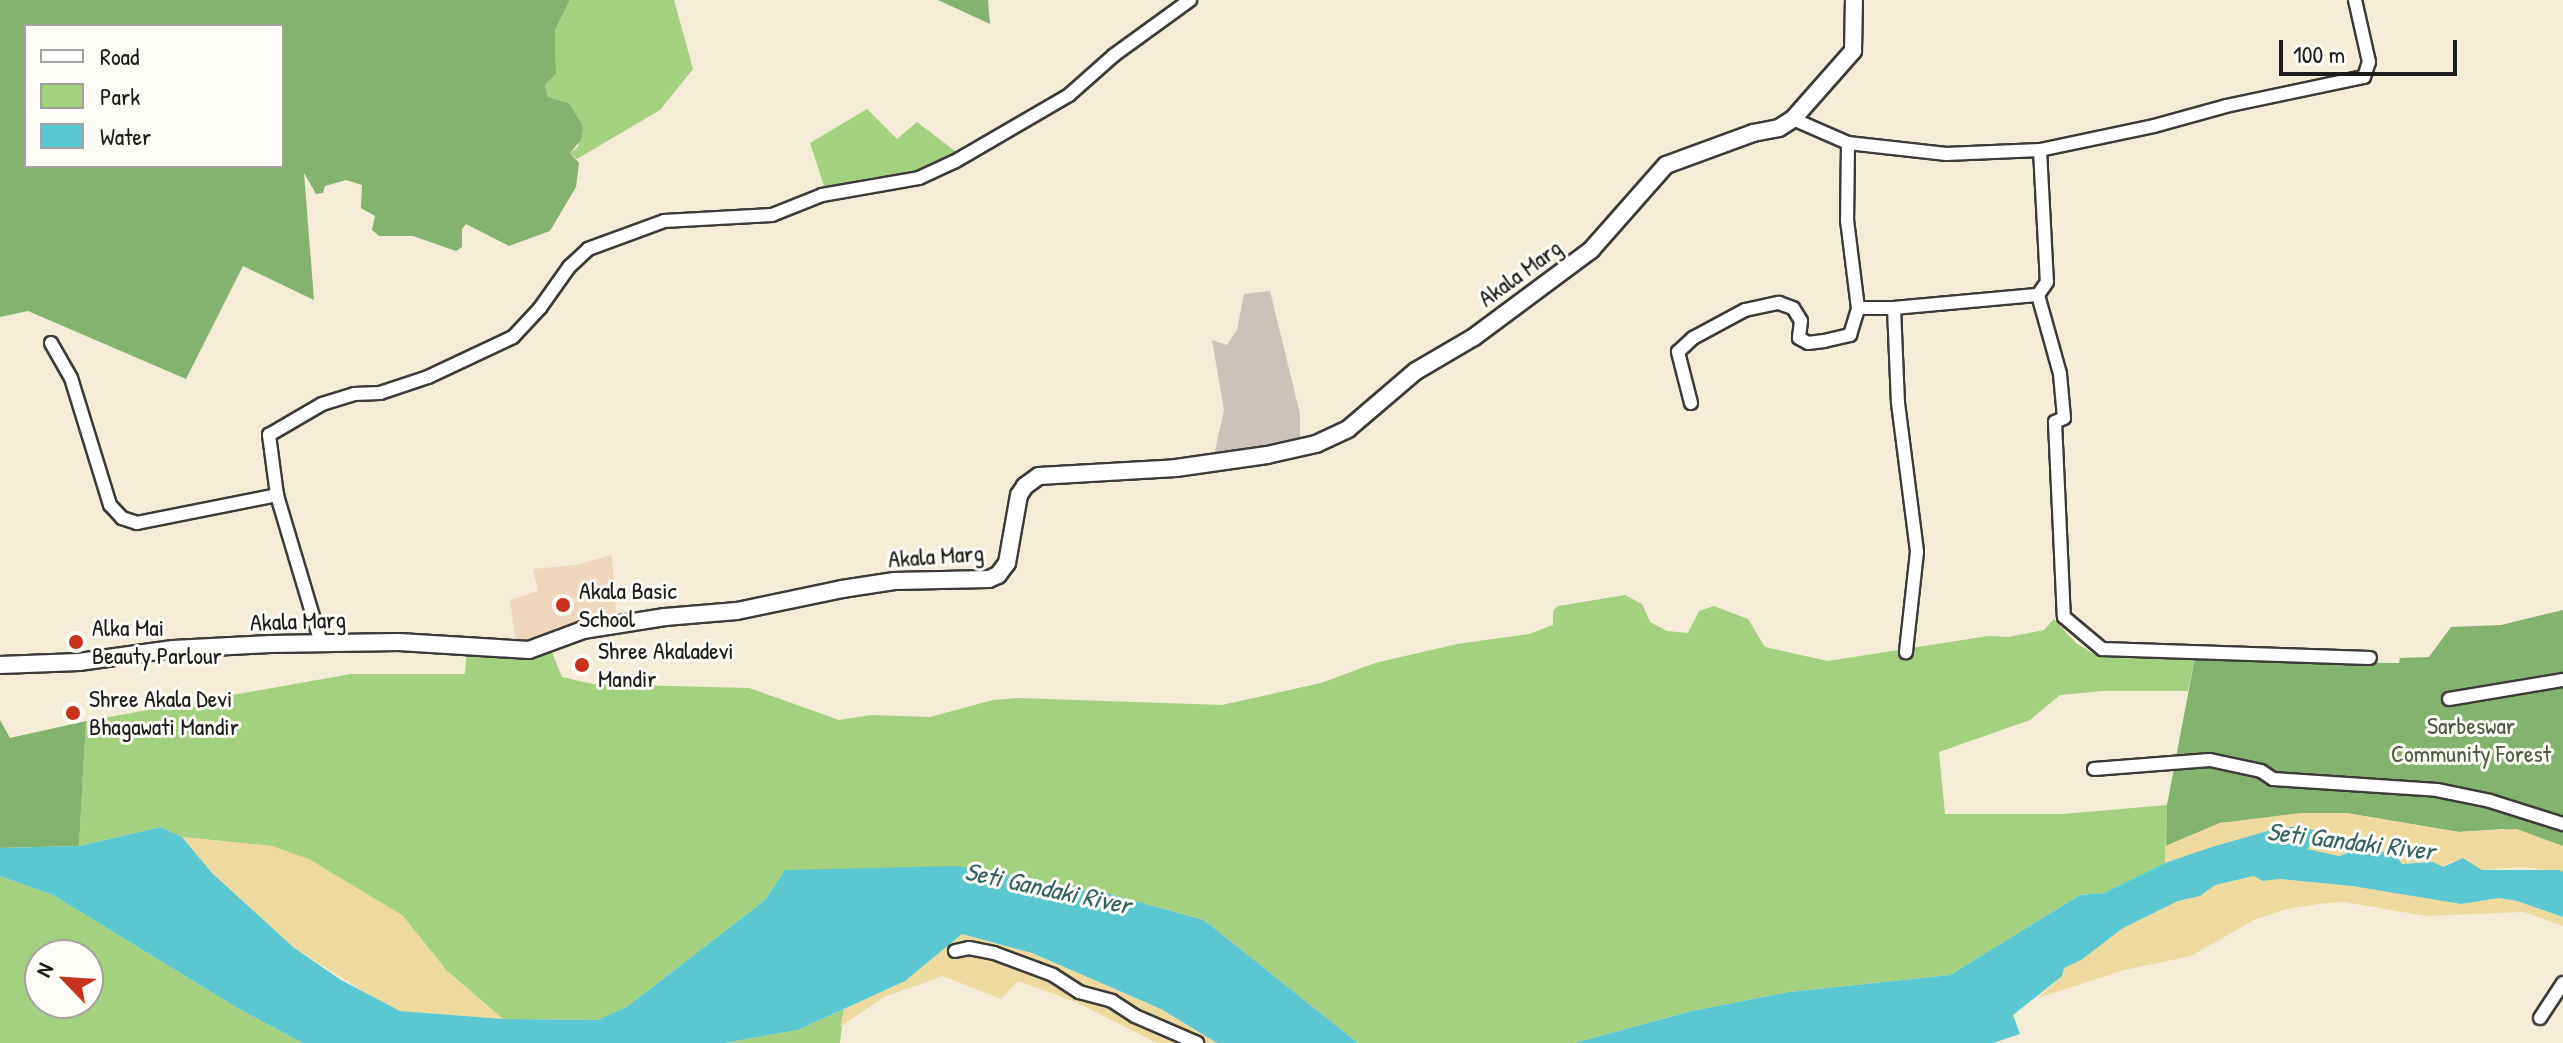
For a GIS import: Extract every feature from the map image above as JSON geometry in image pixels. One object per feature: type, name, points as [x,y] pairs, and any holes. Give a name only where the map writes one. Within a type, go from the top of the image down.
[{"type":"main road","name":"Akala Marg","points":[[2,665],[79,662],[173,649],[321,643],[474,644],[529,650],[583,630],[665,617],[737,611],[842,589],[894,581],[989,579],[998,575],[1007,563],[1016,506],[1031,480],[1051,474],[1176,468],[1267,455],[1329,440],[1348,429],[1416,371],[1474,337],[1591,250],[1666,165],[1753,133],[1779,128],[1793,119],[1853,51],[1854,0]]},
{"type":"street","points":[[321,643],[277,495],[269,435],[322,404],[354,394],[380,393],[428,377],[513,337],[569,267],[588,249],[664,221],[772,215],[822,195],[919,178],[954,162],[1069,95],[1114,55],[1190,0]]},
{"type":"street","points":[[1793,119],[1848,143],[1946,154],[2040,150],[2364,77],[2369,62],[2355,0]]},
{"type":"street","points":[[1691,403],[1678,352],[1693,338],[1745,310],[1779,303],[1793,308],[1801,321],[1799,338],[1808,343],[1850,335],[1858,308],[1847,220],[1848,143]]},
{"type":"street","points":[[2038,295],[2047,282],[2040,150]]},
{"type":"street","points":[[1858,308],[1894,308],[2038,295]]},
{"type":"street","points":[[2038,295],[2060,374],[2064,418],[2055,422],[2064,617],[2102,649],[2370,658]]},
{"type":"street","points":[[1894,308],[1898,403],[1917,552],[1906,652]]},
{"type":"street","points":[[51,343],[71,378],[110,505],[122,518],[137,523],[277,495]]},
{"type":"street","points":[[2449,699],[2563,680]]},
{"type":"street","points":[[2094,769],[2210,760],[2261,771],[2273,779],[2437,790],[2490,801],[2563,824]]},
{"type":"street","points":[[955,951],[969,948],[994,953],[1053,975],[1079,992],[1112,1001],[1145,1021],[1197,1043]]},
{"type":"street","points":[[2540,1018],[2563,983]]},
{"type":"shaded area","points":[[1270,291],[1300,414],[1300,442],[1214,455],[1224,410],[1212,340],[1227,345],[1237,330],[1244,294]]},
{"type":"shaded area","name":"Akala Basic School","points":[[612,555],[616,618],[516,646],[510,600],[538,591],[533,569],[576,565]]},
{"type":"green space","points":[[0,0],[570,0],[555,30],[556,74],[545,85],[548,97],[569,103],[583,126],[581,140],[570,153],[579,163],[576,187],[550,231],[509,246],[466,224],[462,229],[462,247],[456,251],[413,236],[379,236],[372,230],[375,216],[361,208],[362,185],[346,180],[325,186],[323,193],[316,194],[304,173],[314,300],[243,266],[186,379],[28,311],[0,317]]},
{"type":"green space","points":[[570,0],[674,0],[693,69],[660,110],[577,159],[570,153],[578,147],[583,126],[569,103],[548,97],[545,85],[556,74],[555,30]]},
{"type":"green space","points":[[938,0],[988,0],[990,24]]},
{"type":"green space","points":[[867,109],[897,139],[917,122],[959,154],[899,178],[825,189],[810,143]]},
{"type":"green space","points":[[1625,595],[1642,604],[1650,622],[1667,631],[1688,633],[1699,611],[1714,606],[1748,619],[1765,647],[1828,661],[1988,636],[2009,637],[2044,630],[2054,619],[2076,643],[2099,657],[2195,657],[2188,691],[2102,691],[2060,695],[2030,720],[1939,752],[1945,814],[2063,814],[2167,805],[2165,863],[2104,893],[2080,895],[1950,975],[1789,992],[1692,1011],[1574,1043],[1358,1043],[1204,920],[1110,894],[1049,883],[785,870],[765,900],[628,1006],[598,1020],[503,1019],[447,971],[402,915],[272,846],[182,837],[161,827],[79,846],[86,721],[351,674],[465,674],[467,648],[550,647],[562,677],[593,684],[749,688],[839,720],[871,715],[930,717],[993,700],[1018,698],[1222,705],[1321,683],[1375,663],[1457,644],[1529,634],[1553,625],[1553,611],[1558,606]]},
{"type":"green space","name":"Sarbeswar Community Forest","points":[[2563,610],[2563,846],[2503,829],[2459,832],[2346,813],[2220,823],[2166,846],[2167,805],[2195,657],[2266,662],[2399,663],[2400,658],[2429,657],[2451,627],[2501,625]]},
{"type":"green space","points":[[0,720],[10,738],[86,721],[79,846],[0,848]]},
{"type":"green space","points":[[0,876],[53,895],[239,1009],[303,1043],[0,1043]]},
{"type":"green space","points":[[844,1009],[840,1043],[724,1043],[798,1030]]},
{"type":"sand","points":[[2301,813],[2346,813],[2459,832],[2517,829],[2563,846],[2563,872],[2521,867],[2482,870],[2453,861],[2443,867],[2433,862],[2402,864],[2387,850],[2376,853],[2368,848],[2353,848],[2330,863],[2319,864],[2311,859],[2307,850],[2312,828],[2277,828],[2165,863],[2166,846],[2220,823]]},
{"type":"sand","points":[[182,837],[272,846],[309,859],[402,915],[447,971],[503,1019],[400,1011],[377,1000],[293,947],[212,873]]},
{"type":"sand","points":[[2255,876],[2263,881],[2280,879],[2352,886],[2461,904],[2499,898],[2563,917],[2563,926],[2524,912],[2426,916],[2345,902],[2325,903],[2287,909],[2254,920],[2191,956],[2124,970],[2038,998],[2062,976],[2063,968],[2081,960],[2123,928],[2178,901],[2200,896],[2215,885]]},
{"type":"sand","points":[[962,934],[1032,953],[1161,1009],[1217,1043],[1157,1043],[1076,1002],[1018,981],[1001,999],[943,976],[884,997],[840,1027],[844,1009],[905,981]]},
{"type":"water","points":[[2302,826],[2317,831],[2307,850],[2313,862],[2319,864],[2363,847],[2376,853],[2392,850],[2402,864],[2433,862],[2443,867],[2463,858],[2482,870],[2559,870],[2563,872],[2563,917],[2499,898],[2461,904],[2352,886],[2280,879],[2263,881],[2254,876],[2215,885],[2200,896],[2178,901],[2123,928],[2081,960],[2064,968],[2062,976],[2013,1015],[2020,1034],[1993,1043],[1574,1043],[1692,1011],[1789,992],[1950,975],[2080,895],[2104,893],[2165,863],[2212,847],[2278,828]]},
{"type":"water","points":[[161,827],[182,837],[212,873],[293,947],[341,980],[400,1011],[503,1019],[598,1020],[628,1006],[765,900],[785,870],[958,866],[1110,894],[1204,920],[1358,1043],[1217,1043],[1161,1009],[1032,953],[962,934],[905,981],[798,1030],[724,1043],[303,1043],[239,1009],[53,895],[0,876],[0,848],[79,846]]},
{"type":"waterway","name":"Seti Gandaki River","points":[[2283,855],[2351,870]]},
{"type":"place","name":"Akala Basic School","points":[[563,605]]},
{"type":"place","name":"Alka Mai Beauty Parlour","points":[[76,642]]},
{"type":"place","name":"Shree Akaladevi Mandir","points":[[582,665]]},
{"type":"place","name":"Shree Akala Devi Bhagawati Mandir","points":[[73,713]]}]
